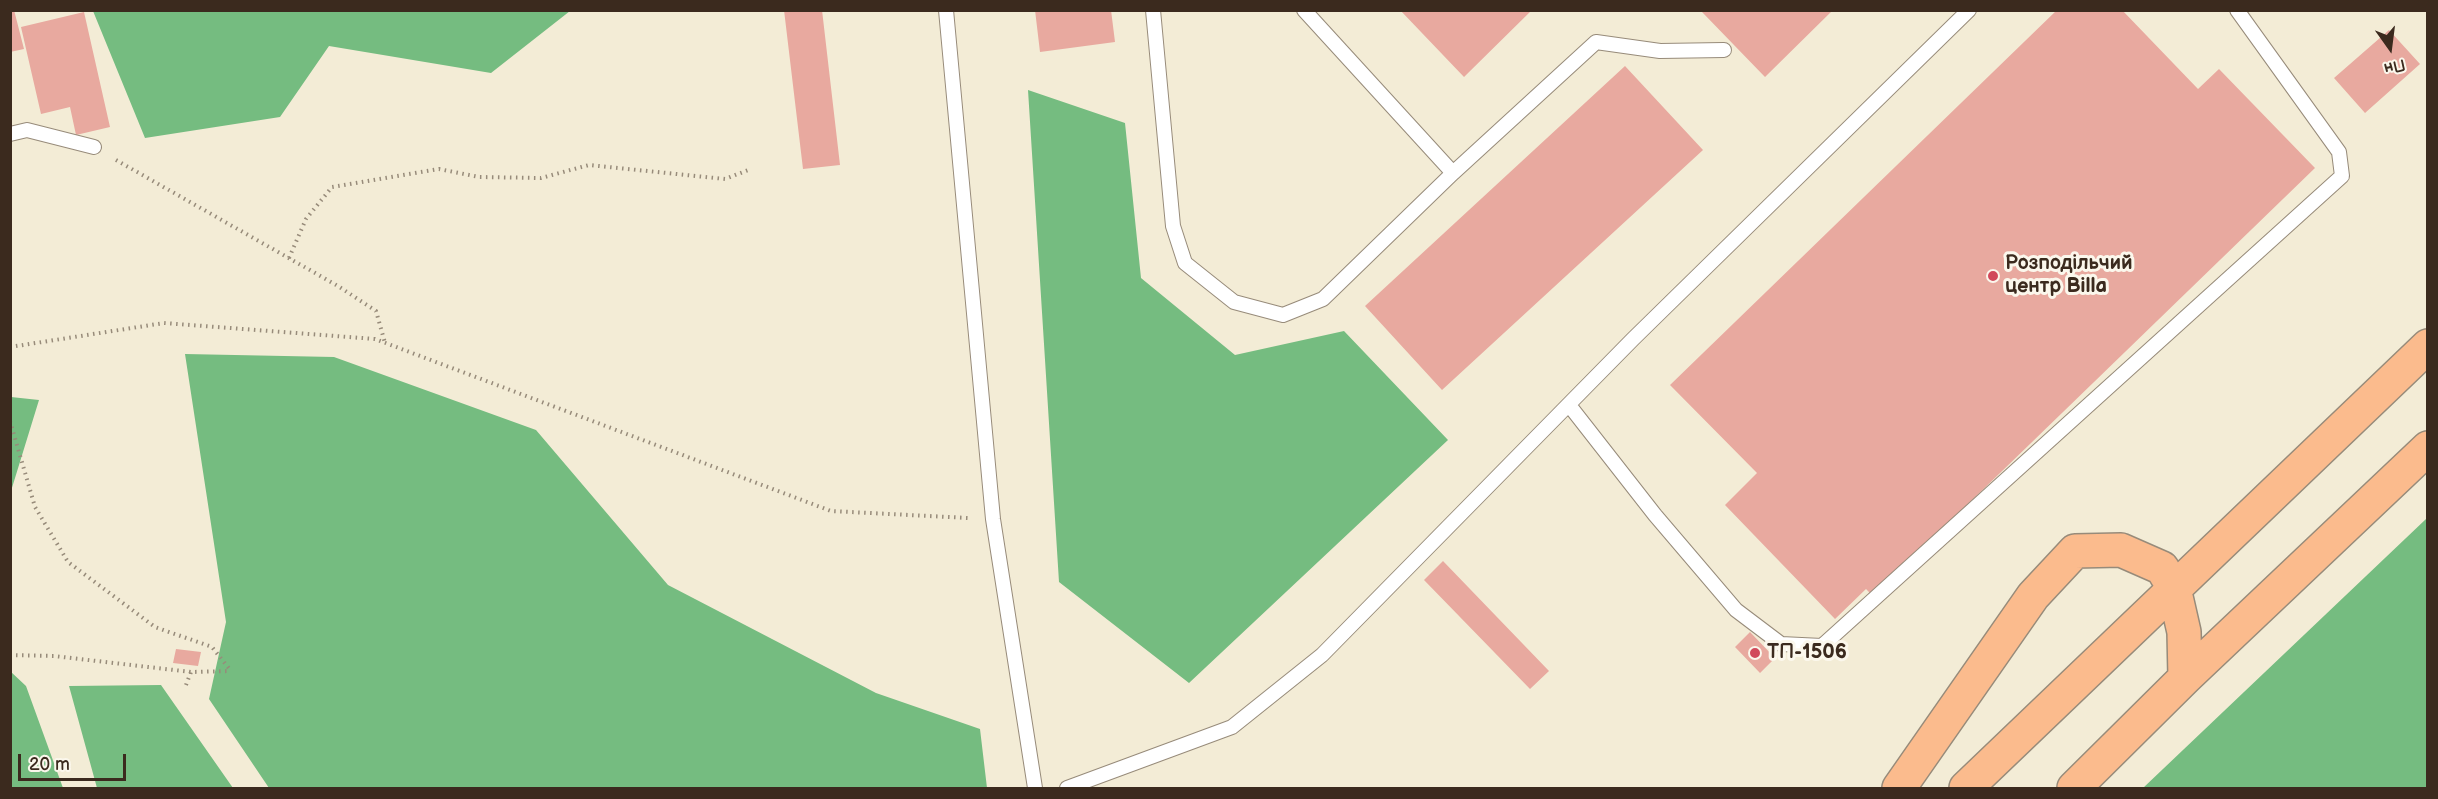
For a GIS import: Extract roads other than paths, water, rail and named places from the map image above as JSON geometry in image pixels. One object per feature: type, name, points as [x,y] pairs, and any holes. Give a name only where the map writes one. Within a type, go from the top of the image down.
[{"type":"highway","points":[[1966,789],[2427,346]]},
{"type":"highway","points":[[2074,789],[2185,678],[2427,448]]},
{"type":"highway","points":[[1899,789],[2033,596],[2075,551],[2121,550],[2162,568],[2174,588],[2184,632],[2185,678]]},
{"type":"lane","points":[[946,10],[993,519],[1035,789]]},
{"type":"lane","points":[[1153,10],[1173,226],[1185,263],[1234,302],[1283,315],[1323,299],[1453,173],[1596,42],[1660,51],[1724,50]]},
{"type":"lane","points":[[1304,10],[1453,173]]},
{"type":"lane","points":[[1067,789],[1232,728],[1322,655],[1569,405],[1969,10]]},
{"type":"lane","points":[[1569,405],[1655,515],[1736,610],[1781,644],[1822,646],[2342,176],[2338,152],[2237,10]]},
{"type":"lane","points":[[10,134],[27,130],[94,147]]},
{"type":"place","name":"Розподільчий центр Billa","points":[[1993,276]]},
{"type":"place","name":"ТП-1506","points":[[1755,653]]}]
